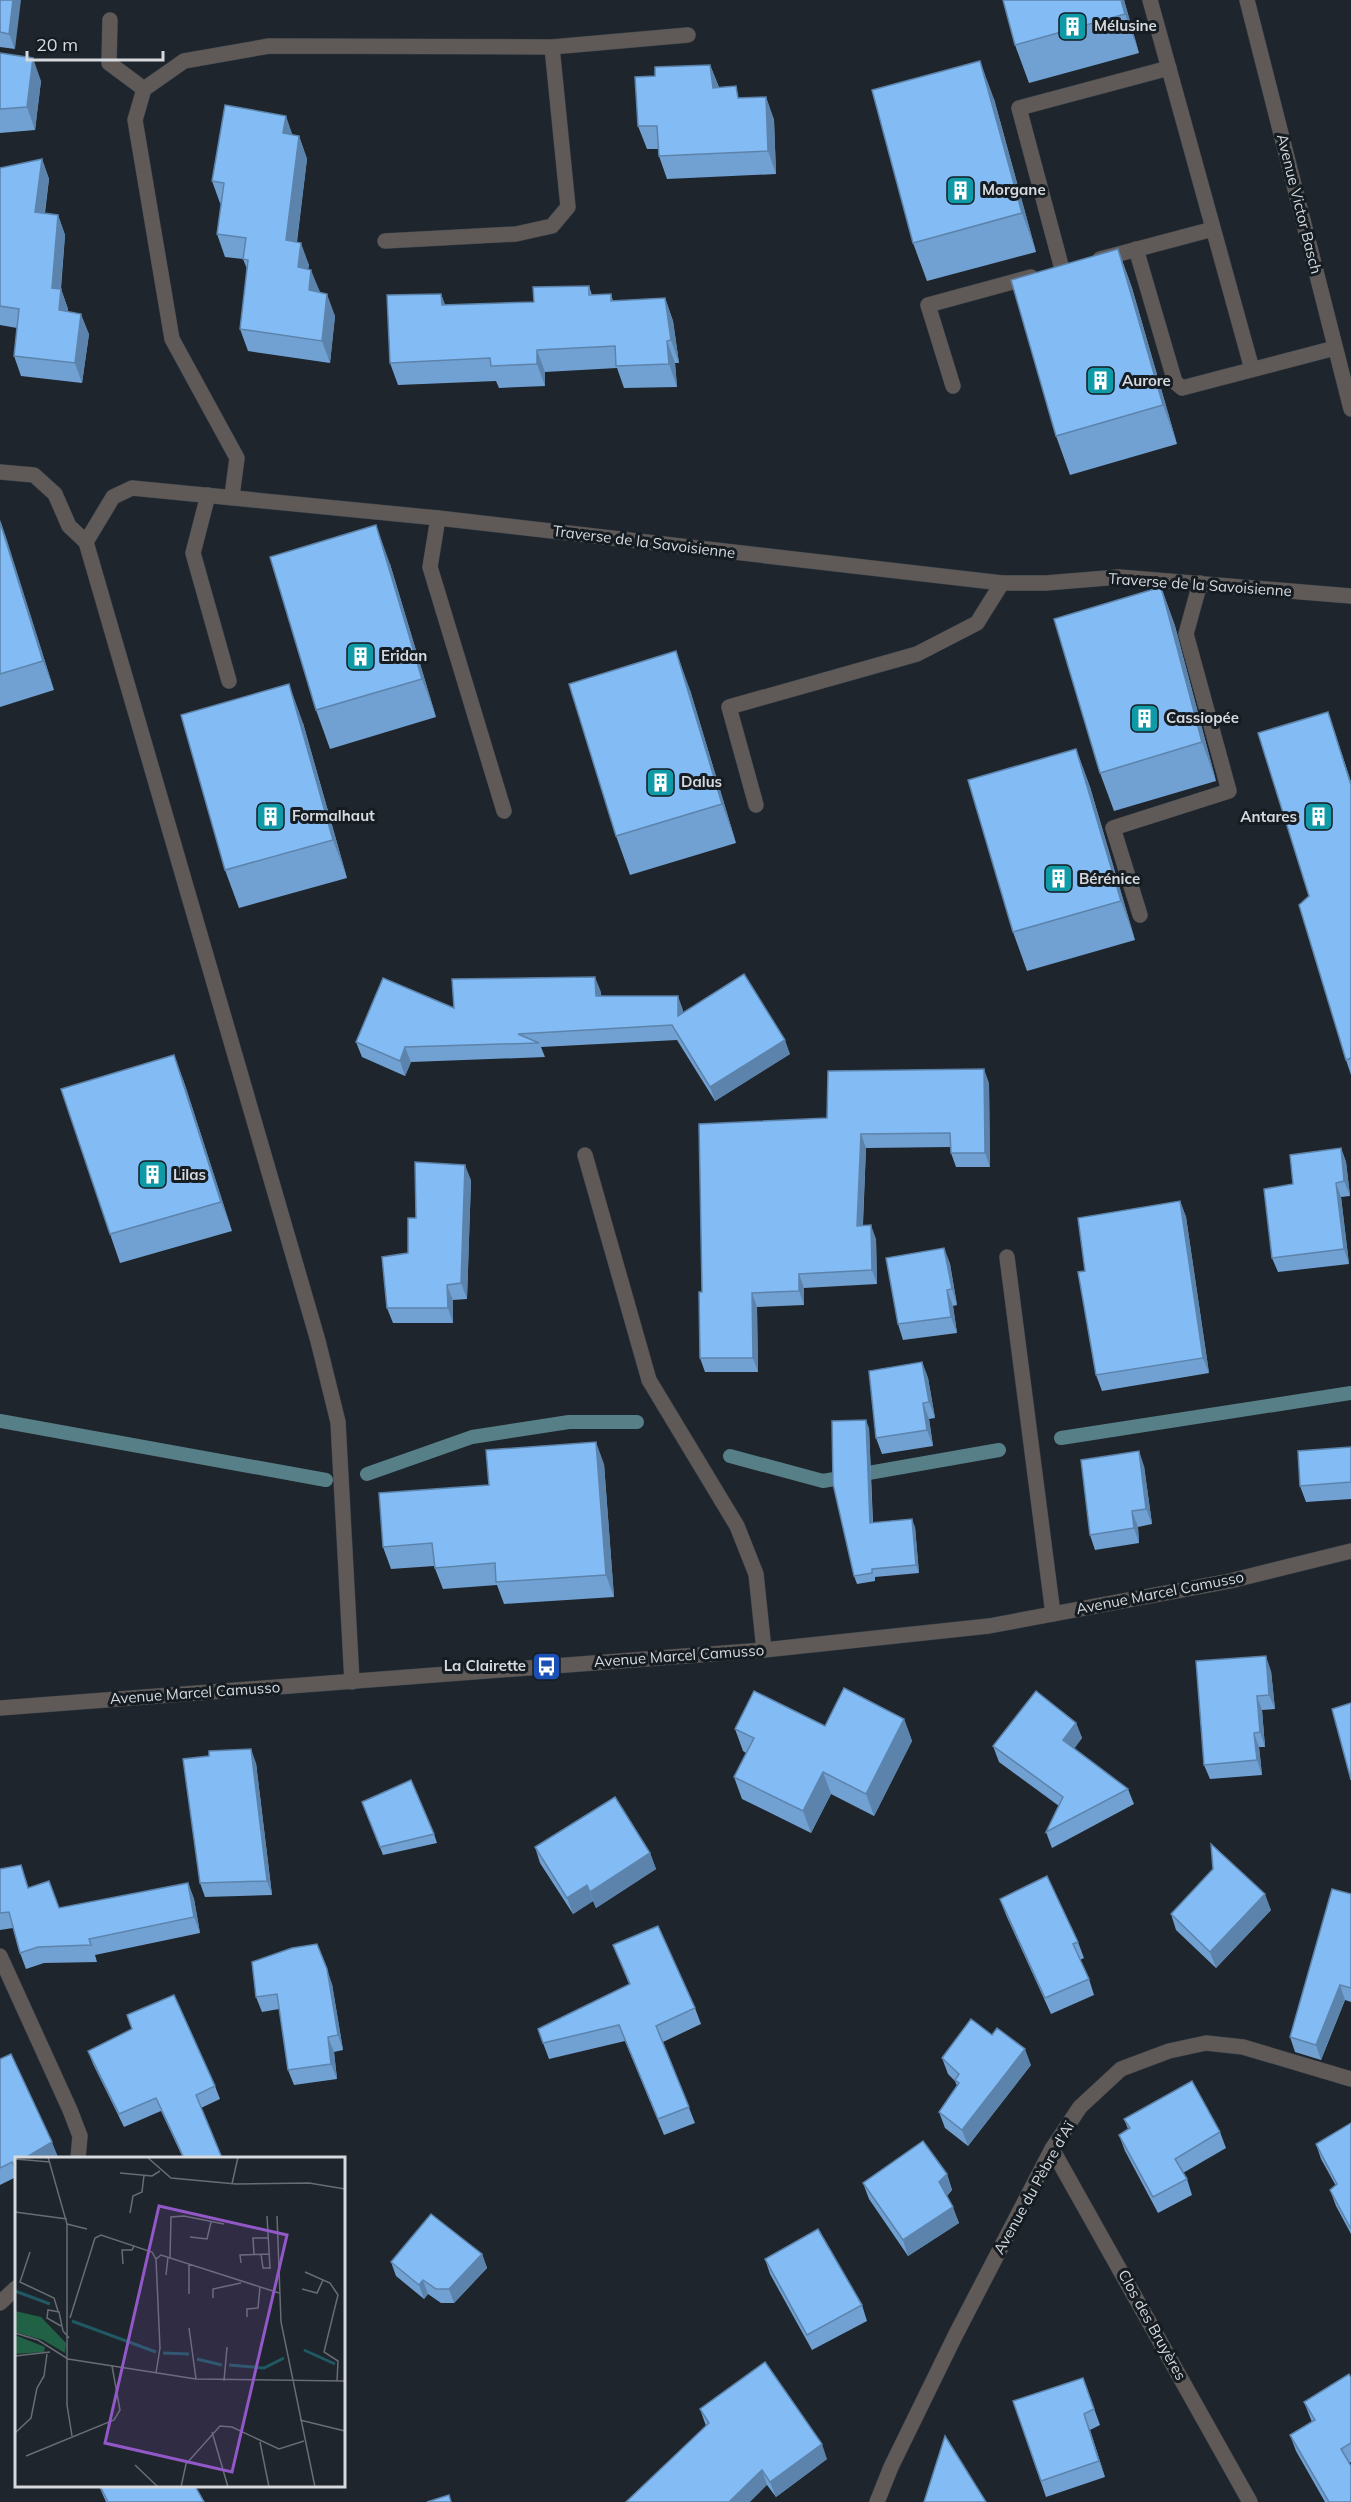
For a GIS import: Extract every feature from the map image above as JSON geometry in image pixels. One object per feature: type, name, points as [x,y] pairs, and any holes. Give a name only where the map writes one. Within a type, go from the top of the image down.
[{"type":"street","points":[[1150,0],[1252,369]]},
{"type":"street","name":"Avenue Victor Basch","points":[[1247,0],[1351,409]]},
{"type":"street","points":[[110,20],[109,63],[144,89]]},
{"type":"street","points":[[232,496],[237,458],[172,339],[135,120],[144,89],[184,61],[269,46],[552,47],[688,35]]},
{"type":"street","points":[[385,242],[516,234],[552,226],[568,207],[552,47]]},
{"type":"street","points":[[1073,266],[1019,108],[1168,68]]},
{"type":"street","points":[[953,386],[928,305],[1213,229]]},
{"type":"street","points":[[1136,249],[1175,381],[1182,388],[1335,348]]},
{"type":"street","points":[[0,472],[34,475],[55,494],[69,526],[86,542],[318,1341],[338,1422],[352,1682]]},
{"type":"street","name":"Traverse de la Savoisienne","points":[[86,542],[113,497],[132,488],[438,518],[1002,583],[1046,583],[1119,577],[1351,596]]},
{"type":"street","points":[[208,495],[193,553],[229,681]]},
{"type":"street","points":[[438,518],[430,567],[504,811]]},
{"type":"street","points":[[756,805],[729,707],[917,654],[978,623],[1002,583]]},
{"type":"street","points":[[1140,915],[1113,828],[1229,791],[1186,634],[1200,584]]},
{"type":"street","points":[[585,1155],[649,1380],[737,1526],[756,1574],[764,1650]]},
{"type":"street","points":[[1007,1257],[1053,1614]]},
{"type":"street","name":"Avenue Marcel Camusso","points":[[0,1708],[764,1650],[989,1626],[1230,1581],[1351,1551]]},
{"type":"street","points":[[0,1956],[70,2110],[80,2136],[78,2157]]},
{"type":"street","name":"Avenue du Pèbre d'Aï","points":[[877,2502],[891,2467],[955,2336],[1052,2149],[1080,2107],[1121,2069],[1168,2050],[1206,2043],[1243,2047],[1351,2079]]},
{"type":"street","name":"Clos des Bruyères","points":[[1052,2149],[1250,2502]]},
{"type":"street","points":[[0,2303],[15,2289]]},
{"type":"building","points":[[0,0],[13,0],[9,34],[0,32]]},
{"type":"building","points":[[1003,0],[1121,0],[1125,14],[1015,45]]},
{"type":"building","points":[[0,53],[33,58],[27,107],[0,109]]},
{"type":"building","name":"Morgane","points":[[980,61],[1022,213],[913,243],[872,90]]},
{"type":"building","points":[[710,65],[713,88],[736,86],[738,98],[766,97],[768,151],[659,156],[657,126],[638,126],[635,77],[655,76],[655,67]]},
{"type":"building","points":[[225,105],[286,116],[283,133],[299,136],[286,240],[301,243],[298,267],[311,270],[309,290],[327,294],[322,341],[240,329],[248,260],[243,259],[246,238],[217,234],[224,183],[212,181]]},
{"type":"building","points":[[42,159],[35,212],[58,215],[52,288],[61,289],[59,310],[81,314],[75,363],[14,356],[19,309],[0,306],[0,168]]},
{"type":"building","name":"Aurore","points":[[1118,249],[1163,405],[1056,436],[1011,280]]},
{"type":"building","points":[[589,286],[589,295],[611,294],[611,301],[665,298],[671,340],[667,341],[669,364],[616,366],[615,346],[537,350],[537,364],[491,366],[490,358],[390,363],[387,295],[441,294],[442,305],[534,302],[533,287]]},
{"type":"building","points":[[0,522],[43,661],[0,674]]},
{"type":"building","name":"Eridan","points":[[376,525],[422,679],[316,710],[270,557]]},
{"type":"building","name":"Cassiopée","points":[[1161,587],[1202,742],[1100,773],[1054,619]]},
{"type":"building","name":"Dalus","points":[[676,651],[722,804],[616,836],[569,684]]},
{"type":"building","name":"Formalhaut","points":[[289,684],[333,840],[225,870],[181,715]]},
{"type":"building","points":[[1328,712],[1351,785],[1351,1058],[1346,1060],[1299,905],[1309,896],[1258,733]]},
{"type":"building","name":"Bérénice","points":[[1076,749],[1121,901],[1013,932],[968,780]]},
{"type":"building","points":[[744,974],[785,1040],[710,1087],[672,1025],[518,1034],[539,1043],[405,1047],[400,1061],[356,1042],[383,978],[454,1008],[452,979],[595,977],[596,996],[678,996],[678,1016]]},
{"type":"building","name":"Lilas","points":[[174,1055],[221,1202],[110,1234],[61,1089]]},
{"type":"building","points":[[984,1069],[985,1153],[951,1153],[950,1133],[861,1134],[857,1226],[871,1225],[872,1270],[799,1274],[799,1291],[752,1293],[753,1358],[700,1358],[699,1292],[702,1292],[699,1124],[827,1118],[828,1071]]},
{"type":"building","points":[[1341,1148],[1344,1181],[1336,1183],[1344,1249],[1272,1258],[1264,1189],[1293,1184],[1290,1155]]},
{"type":"building","points":[[415,1162],[465,1165],[461,1283],[447,1285],[448,1308],[387,1308],[382,1257],[408,1253],[408,1218],[416,1218]]},
{"type":"building","points":[[1180,1201],[1203,1358],[1096,1375],[1078,1272],[1085,1271],[1078,1218]]},
{"type":"building","points":[[944,1248],[952,1289],[947,1290],[951,1317],[898,1324],[886,1258]]},
{"type":"building","points":[[922,1362],[929,1402],[923,1403],[927,1430],[876,1438],[869,1371]]},
{"type":"building","points":[[866,1420],[870,1523],[912,1519],[916,1565],[872,1569],[872,1573],[854,1576],[833,1484],[832,1421]]},
{"type":"building","points":[[596,1442],[606,1575],[496,1582],[495,1563],[435,1568],[432,1543],[383,1547],[379,1493],[489,1485],[486,1450]]},
{"type":"building","points":[[1351,1447],[1351,1482],[1300,1486],[1298,1451]]},
{"type":"building","points":[[1139,1451],[1146,1509],[1132,1511],[1134,1528],[1090,1535],[1081,1460]]},
{"type":"building","points":[[1266,1656],[1269,1695],[1257,1696],[1260,1732],[1254,1733],[1257,1760],[1204,1765],[1196,1661]]},
{"type":"building","points":[[844,1688],[904,1719],[866,1794],[823,1772],[803,1811],[734,1777],[754,1738],[735,1729],[754,1691],[825,1726]]},
{"type":"building","points":[[1036,1691],[1076,1723],[1063,1740],[1128,1789],[1046,1832],[1063,1797],[993,1746]]},
{"type":"building","points":[[1351,1703],[1351,1780],[1332,1709]]},
{"type":"building","points":[[251,1749],[267,1881],[200,1883],[183,1759],[209,1756],[209,1751]]},
{"type":"building","points":[[411,1780],[434,1834],[380,1847],[362,1802]]},
{"type":"building","points":[[615,1797],[650,1853],[590,1892],[587,1885],[567,1898],[535,1847]]},
{"type":"building","points":[[1211,1844],[1265,1894],[1210,1952],[1171,1914],[1213,1869]]},
{"type":"building","points":[[21,1865],[28,1888],[49,1881],[59,1908],[188,1883],[194,1917],[89,1939],[91,1945],[38,1947],[20,1953],[9,1912],[0,1913],[0,1869]]},
{"type":"building","points":[[1047,1876],[1078,1942],[1073,1944],[1089,1979],[1045,1998],[1000,1899]]},
{"type":"building","points":[[1332,1889],[1351,1894],[1351,1988],[1340,1985],[1316,2045],[1290,2037]]},
{"type":"building","points":[[658,1926],[695,2008],[656,2026],[689,2107],[658,2119],[619,2025],[543,2043],[538,2029],[630,1984],[613,1945]]},
{"type":"building","points":[[317,1944],[327,1969],[338,2035],[328,2037],[331,2064],[288,2070],[277,1994],[256,1997],[252,1962],[292,1948]]},
{"type":"building","points":[[174,1995],[215,2086],[196,2095],[222,2157],[184,2157],[156,2098],[119,2114],[88,2051],[132,2029],[127,2015]]},
{"type":"building","points":[[971,2019],[992,2035],[997,2028],[1025,2049],[962,2130],[939,2112],[959,2083],[955,2080],[959,2074],[942,2058]]},
{"type":"building","points":[[11,2054],[52,2142],[27,2157],[15,2157],[14,2166],[12,2162],[0,2168],[0,2059]]},
{"type":"building","points":[[1192,2081],[1220,2132],[1175,2159],[1187,2179],[1153,2197],[1119,2135],[1130,2128],[1124,2119]]},
{"type":"building","points":[[1351,2123],[1351,2229],[1330,2190],[1337,2184],[1316,2144]]},
{"type":"building","points":[[923,2141],[947,2174],[939,2182],[953,2207],[903,2240],[863,2183]]},
{"type":"building","points":[[431,2214],[482,2254],[449,2289],[436,2289],[423,2280],[419,2285],[391,2262]]},
{"type":"building","points":[[818,2229],[862,2305],[807,2335],[765,2259]]},
{"type":"building","points":[[765,2362],[822,2444],[770,2482],[762,2470],[729,2502],[626,2502],[709,2423],[700,2409]]},
{"type":"building","points":[[1349,2374],[1351,2378],[1351,2443],[1341,2449],[1351,2466],[1351,2502],[1329,2502],[1290,2435],[1315,2420],[1304,2402]]},
{"type":"building","points":[[1083,2378],[1094,2409],[1084,2414],[1099,2461],[1041,2481],[1013,2401]]},
{"type":"building","points":[[945,2436],[986,2502],[924,2502]]},
{"type":"building","points":[[100,2487],[196,2487],[204,2502],[108,2502]]},
{"type":"building","points":[[449,2495],[451,2502],[427,2502]]},
{"type":"waterway","points":[[1061,1438],[1351,1393]]},
{"type":"waterway","points":[[0,1421],[326,1480]]},
{"type":"waterway","points":[[367,1474],[472,1437],[569,1422],[637,1422]]},
{"type":"waterway","points":[[730,1456],[823,1481],[999,1450]]},
{"type":"place","name":"Mélusine","points":[[1073,26]]},
{"type":"place","name":"Morgane","points":[[961,190]]},
{"type":"place","name":"Aurore","points":[[1101,381]]},
{"type":"place","name":"Eridan","points":[[360,656]]},
{"type":"place","name":"Cassiopée","points":[[1145,718]]},
{"type":"place","name":"Dalus","points":[[660,782]]},
{"type":"place","name":"Formalhaut","points":[[271,816]]},
{"type":"place","name":"Antares","points":[[1318,817]]},
{"type":"place","name":"Bérénice","points":[[1058,879]]},
{"type":"place","name":"Lilas","points":[[152,1175]]},
{"type":"place","name":"La Clairette","points":[[547,1666]]}]
